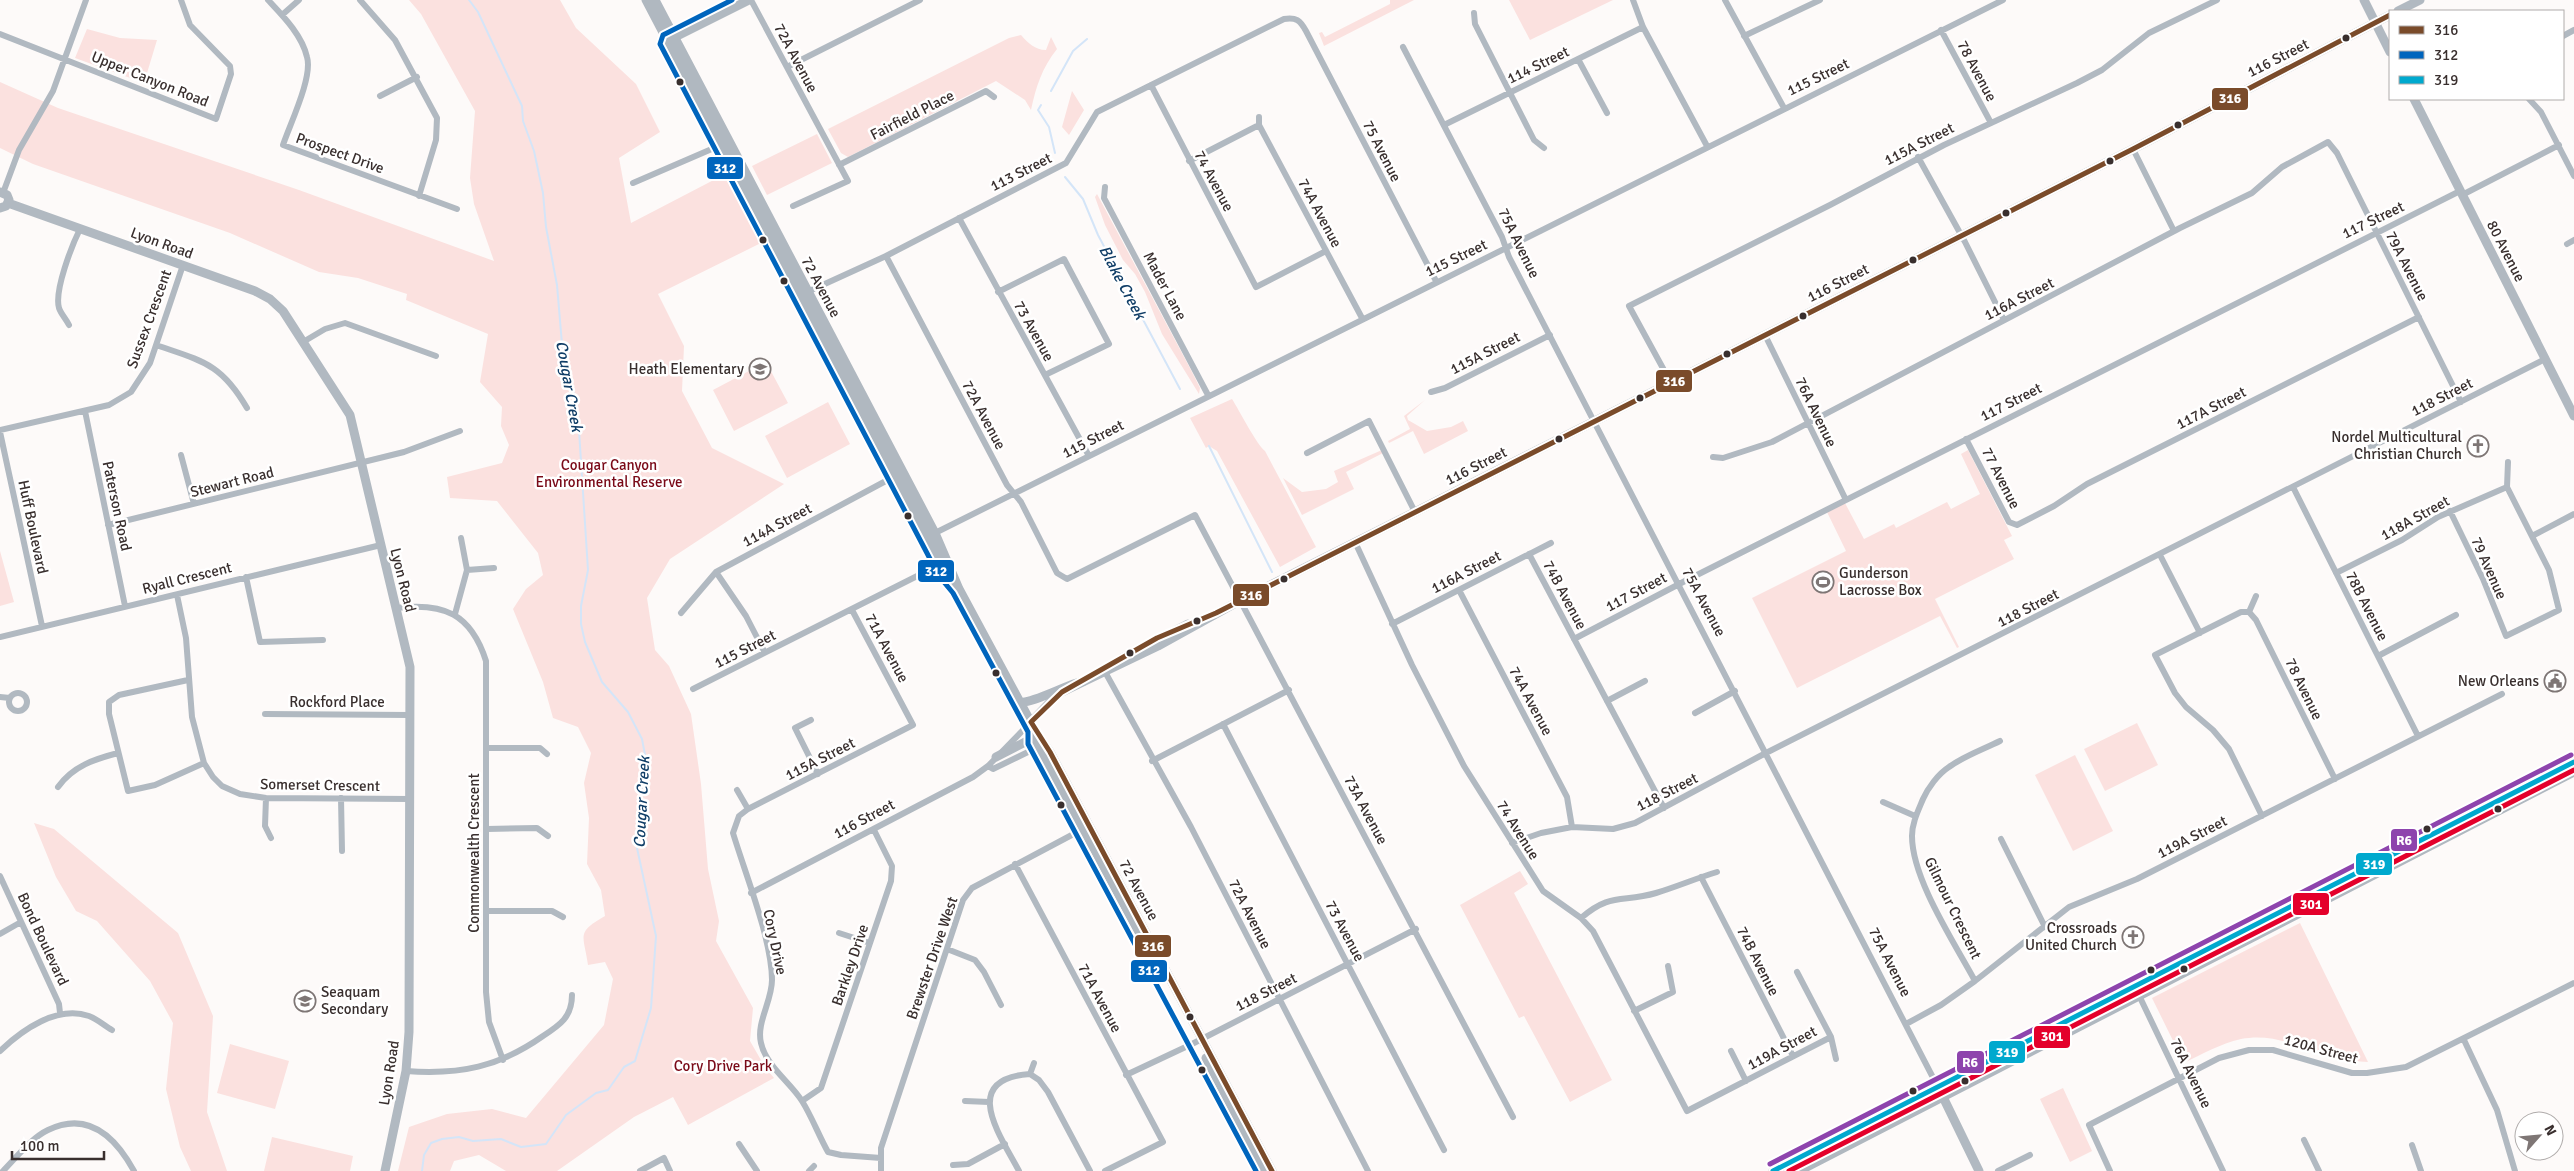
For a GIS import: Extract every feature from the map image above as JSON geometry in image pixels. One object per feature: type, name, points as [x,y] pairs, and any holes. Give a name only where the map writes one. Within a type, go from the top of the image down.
[{"type":"main road","name":"72 Avenue","points":[[646,0],[671,40],[935,533],[959,589]]},
{"type":"main road","name":"72 Avenue","points":[[655,0],[671,40],[721,145],[805,293],[942,564],[959,589],[1033,726],[1050,752],[1200,1040],[1265,1171]]},
{"type":"main road","points":[[1021,702],[1029,703],[1068,684],[1084,681]]},
{"type":"main road","name":"72 Avenue","points":[[1033,726],[1035,740],[1272,1171]]},
{"type":"main road","points":[[996,757],[1029,740],[1035,740]]},
{"type":"main road","points":[[1773,1171],[1938,1086],[2301,911],[2399,860],[2436,837],[2462,824],[2471,814],[2574,762]]},
{"type":"main road","points":[[1801,1170],[1944,1097],[2326,889],[2574,772]]},
{"type":"main road","points":[[2301,911],[2304,905],[2320,897],[2326,889]]},
{"type":"main road","points":[[1801,1170],[1804,1161],[1833,1145],[1840,1136]]},
{"type":"main road","points":[[1780,1171],[1792,1164],[1794,1160]]},
{"type":"street","points":[[4,206],[8,197],[2,193],[19,150],[53,91],[86,0]]},
{"type":"street","name":"Upper Canyon Road","points":[[0,34],[216,119],[231,74],[230,66],[190,25],[180,0]]},
{"type":"street","name":"Prospect Drive","points":[[268,0],[282,15],[301,41],[308,58],[306,77],[282,145],[457,209]]},
{"type":"street","points":[[282,15],[298,0]]},
{"type":"street","points":[[360,0],[395,40],[416,77],[437,121],[433,155],[419,196]]},
{"type":"street","points":[[787,67],[920,0]]},
{"type":"street","points":[[1633,0],[1643,27],[1707,146]]},
{"type":"street","points":[[1725,0],[1784,108]]},
{"type":"street","points":[[1744,36],[1820,0]]},
{"type":"street","name":"115 Street","points":[[935,533],[1436,281],[2003,0]]},
{"type":"street","name":"115A Street","points":[[1671,383],[1629,306],[1830,205],[1918,158],[2102,70],[2149,33],[2217,0]]},
{"type":"street","points":[[2364,0],[2389,50]]},
{"type":"street","points":[[2400,10],[2420,0]]},
{"type":"street","points":[[671,40],[747,1]]},
{"type":"street","name":"72A Avenue","points":[[747,1],[787,67],[848,181],[793,206]]},
{"type":"street","points":[[1474,13],[1475,24],[1534,140],[1544,148]]},
{"type":"street","name":"116 Street","points":[[751,893],[973,777],[1033,726],[1052,699],[1157,638],[1216,613],[2133,149],[2389,16]]},
{"type":"street","name":"113 Street","points":[[805,293],[886,256],[1066,163],[1097,112],[1284,19],[1293,18],[1300,21],[1306,31]]},
{"type":"street","name":"114 Street","points":[[1444,125],[1643,27]]},
{"type":"street","name":"78 Avenue","points":[[1941,30],[1992,123]]},
{"type":"street","name":"75 Avenue","points":[[1306,31],[1436,281]]},
{"type":"street","name":"75A Avenue","points":[[1403,48],[1594,422],[1944,1097],[1979,1171]]},
{"type":"street","points":[[1578,59],[1607,113]]},
{"type":"street","points":[[380,96],[416,77]]},
{"type":"street","name":"74 Avenue","points":[[1151,86],[1189,162],[1256,287],[1326,251]]},
{"type":"street","name":"Fairfield Place","points":[[839,165],[986,92],[994,97]]},
{"type":"street","name":"80 Avenue","points":[[2414,100],[2574,416]]},
{"type":"street","points":[[2530,100],[2541,112],[2574,176]]},
{"type":"street","name":"74A Avenue","points":[[1189,162],[1259,121],[1362,318]]},
{"type":"street","name":"116A Street","points":[[1713,457],[1723,458],[1772,442],[2252,192],[2282,167],[2328,142]]},
{"type":"street","name":"79A Avenue","points":[[2328,142],[2337,153],[2461,402]]},
{"type":"street","points":[[633,183],[721,145]]},
{"type":"street","name":"117 Street","points":[[1574,639],[1679,583],[2376,232],[2559,145]]},
{"type":"street","points":[[2133,149],[2174,231]]},
{"type":"street","points":[[1918,158],[1961,235],[2004,320]]},
{"type":"street","name":"Mader Lane","points":[[1105,187],[1104,198],[1208,395]]},
{"type":"street","name":"Lyon Road","points":[[4,206],[80,229],[183,265],[255,291],[270,299],[283,311],[350,415],[410,667],[409,1032],[406,1071],[385,1171]]},
{"type":"street","name":"73 Avenue","points":[[959,218],[1089,456]]},
{"type":"street","points":[[69,325],[59,306],[61,283],[68,255],[80,229]]},
{"type":"street","points":[[2567,244],[2574,240]]},
{"type":"street","name":"72A Avenue","points":[[886,256],[1013,494],[1021,502],[1058,573],[1067,579],[1195,516]]},
{"type":"street","points":[[998,292],[1064,259],[1109,344],[1044,376]]},
{"type":"street","name":"Sussex Crescent","points":[[0,431],[109,405],[131,392],[150,363],[183,265]]},
{"type":"street","name":"117A Street","points":[[2017,525],[2054,506],[2087,484],[2419,317]]},
{"type":"street","points":[[304,342],[325,329],[345,323],[436,356]]},
{"type":"street","name":"115A Street","points":[[1431,392],[1550,335]]},
{"type":"street","name":"76A Avenue","points":[[1765,335],[1846,500]]},
{"type":"street","points":[[156,345],[204,362],[216,369],[236,390],[247,408]]},
{"type":"street","name":"118 Street","points":[[1512,843],[1541,833],[1572,827],[1613,829],[1635,823],[1767,753],[2545,359]]},
{"type":"street","name":"Paterson Road","points":[[85,411],[125,606]]},
{"type":"street","points":[[1307,453],[1369,421],[1415,512]]},
{"type":"street","name":"Huff Boulevard","points":[[0,431],[42,626]]},
{"type":"street","name":"Stewart Road","points":[[108,524],[404,452],[460,431]]},
{"type":"street","name":"77 Avenue","points":[[1966,439],[2009,522],[2017,525]]},
{"type":"street","points":[[181,455],[194,504]]},
{"type":"street","points":[[2508,462],[2507,486],[2532,536],[2574,514]]},
{"type":"street","name":"114A Street","points":[[680,613],[716,572],[897,475]]},
{"type":"street","name":"118A Street","points":[[2336,573],[2402,540],[2450,512],[2507,486]]},
{"type":"street","name":"78B Avenue","points":[[2293,488],[2418,736]]},
{"type":"street","name":"79 Avenue","points":[[2450,512],[2483,579],[2506,636],[2559,610],[2549,570],[2532,536]]},
{"type":"street","name":"73A Avenue","points":[[1195,516],[1416,929],[1513,1117]]},
{"type":"street","points":[[921,524],[935,533]]},
{"type":"street","points":[[455,614],[467,570],[461,538]]},
{"type":"street","name":"74 Avenue","points":[[1355,542],[1392,624],[1464,766],[1544,891],[1581,918],[1593,932],[1687,1111]]},
{"type":"street","name":"116A Street","points":[[1392,624],[1551,543]]},
{"type":"street","name":"Ryall Crescent","points":[[0,637],[381,545]]},
{"type":"street","name":"74B Avenue","points":[[1529,554],[1664,808]]},
{"type":"street","points":[[2160,555],[2200,633]]},
{"type":"street","name":"115 Street","points":[[693,689],[764,651],[852,610],[942,564]]},
{"type":"street","points":[[467,570],[494,568]]},
{"type":"street","points":[[716,572],[746,616],[764,651]]},
{"type":"street","points":[[246,577],[260,642],[323,640]]},
{"type":"street","name":"74A Avenue","points":[[1459,590],[1567,797],[1572,827]]},
{"type":"street","name":"Somerset Crescent","points":[[177,595],[186,638],[192,717],[204,762],[213,777],[222,786],[240,794],[266,798],[410,799]]},
{"type":"street","points":[[2256,596],[2249,612],[2241,612],[2155,655],[2175,693],[2186,707],[2214,730],[2229,749],[2262,816]]},
{"type":"street","name":"Commonwealth Crescent","points":[[396,608],[432,606],[455,614],[474,632],[486,661],[488,748],[486,992],[489,1022],[503,1060]]},
{"type":"street","name":"71A Avenue","points":[[852,610],[913,724]]},
{"type":"street","name":"78 Avenue","points":[[2249,612],[2256,620],[2335,779]]},
{"type":"street","points":[[2378,656],[2456,615]]},
{"type":"street","name":"72A Avenue","points":[[1104,670],[1152,761],[1191,828],[1368,1171]]},
{"type":"street","points":[[188,680],[119,695],[109,702],[109,714],[128,792],[156,785],[204,762]]},
{"type":"street","points":[[1607,701],[1645,681]]},
{"type":"street","points":[[1152,761],[1289,690]]},
{"type":"street","points":[[1695,713],[1735,691]]},
{"type":"street","name":"119A Street","points":[[1906,1024],[1941,1005],[1975,981],[2069,907],[2137,879],[2502,694]]},
{"type":"street","points":[[0,697],[10,698]]},
{"type":"street","name":"Rockford Place","points":[[265,714],[410,715]]},
{"type":"street","points":[[811,720],[795,728],[818,774]]},
{"type":"street","name":"115A Street","points":[[739,816],[748,808],[913,724]]},
{"type":"street","name":"73 Avenue","points":[[1223,724],[1444,1150]]},
{"type":"street","name":"Gilmour Crescent","points":[[1975,981],[1923,882],[1915,860],[1912,834],[1915,816],[1926,793],[1949,767],[2000,741]]},
{"type":"street","points":[[488,748],[540,748],[547,754]]},
{"type":"street","name":"116 Street","points":[[988,766],[993,769],[1030,751]]},
{"type":"street","points":[[58,787],[65,776],[91,760],[118,753]]},
{"type":"street","points":[[737,790],[748,808]]},
{"type":"street","points":[[266,798],[265,826],[271,838]]},
{"type":"street","points":[[341,798],[342,851]]},
{"type":"street","points":[[1883,802],[1915,816]]},
{"type":"street","name":"Cory Drive","points":[[739,816],[733,833],[765,939],[772,979],[770,998],[759,1029],[761,1043],[768,1058],[802,1101],[828,1152],[841,1155],[881,1158]]},
{"type":"street","points":[[487,829],[537,828],[548,836]]},
{"type":"street","name":"Brewster Drive West","points":[[881,1171],[881,1148],[963,900],[972,888],[1083,829]]},
{"type":"street","name":"Barkley Drive","points":[[802,1101],[821,1088],[891,881],[892,866],[874,830]]},
{"type":"street","points":[[2001,839],[2045,927]]},
{"type":"street","name":"71A Avenue","points":[[1015,864],[1163,1142],[1105,1171]]},
{"type":"street","points":[[1581,918],[1597,904],[1608,900],[1654,894],[1718,872]]},
{"type":"street","name":"Bond Boulevard","points":[[0,876],[59,1004],[60,1013]]},
{"type":"street","name":"74B Avenue","points":[[1701,877],[1793,1056]]},
{"type":"street","points":[[487,910],[552,911],[563,917]]},
{"type":"street","points":[[0,934],[21,922]]},
{"type":"street","name":"118 Street","points":[[1126,1074],[1200,1040],[1416,929]]},
{"type":"street","points":[[840,932],[870,943]]},
{"type":"street","points":[[947,949],[975,960],[984,972],[1001,1005]]},
{"type":"street","points":[[1634,1011],[1673,992],[1668,966]]},
{"type":"street","points":[[1798,972],[1831,1036],[1836,1059]]},
{"type":"street","name":"120A Street","points":[[2110,1171],[2089,1125],[2219,1058],[2249,1050],[2274,1050],[2352,1073],[2393,1071],[2422,1060],[2464,1040],[2574,983]]},
{"type":"street","name":"76A Avenue","points":[[2137,991],[2223,1171]]},
{"type":"street","points":[[406,1071],[436,1073],[465,1070],[503,1060],[563,1022],[572,1008],[572,995]]},
{"type":"street","points":[[0,1051],[32,1027],[60,1013],[89,1016],[112,1030]]},
{"type":"street","name":"119A Street","points":[[1687,1111],[1831,1036]]},
{"type":"street","points":[[2464,1040],[2495,1104],[2515,1171]]},
{"type":"street","name":"119A Street","points":[[1731,1051],[1746,1081]]},
{"type":"street","points":[[1030,1074],[1034,1063]]},
{"type":"street","points":[[1019,1171],[990,1114],[989,1102],[997,1084],[1008,1077],[1030,1074],[1039,1080],[1048,1092],[1090,1171]]},
{"type":"street","points":[[965,1101],[989,1102]]},
{"type":"street","points":[[3,1171],[48,1130],[67,1124],[82,1124],[98,1128],[114,1139],[134,1171]]},
{"type":"street","points":[[2304,1140],[2319,1171]]},
{"type":"street","points":[[739,1144],[757,1171]]},
{"type":"street","points":[[953,1165],[968,1164],[1005,1144]]},
{"type":"street","points":[[2412,1145],[2421,1171]]},
{"type":"street","points":[[1998,1171],[2030,1155]]},
{"type":"street","points":[[640,1171],[664,1158],[670,1171]]},
{"type":"green space","name":"Cougar Canyon Environmental Reserve","points":[[409,0],[560,0],[576,28],[636,84],[660,132],[619,158],[631,223],[731,171],[767,240],[658,294],[684,346],[682,391],[712,448],[784,484],[670,559],[647,598],[655,650],[669,666],[691,714],[701,784],[708,869],[719,921],[716,941],[753,1008],[750,1041],[765,1067],[774,1078],[688,1125],[673,1097],[634,1117],[557,1171],[506,1171],[479,1155],[454,1161],[450,1171],[398,1171],[409,1127],[447,1114],[492,1109],[526,1118],[604,1025],[613,979],[605,962],[588,965],[584,941],[585,931],[605,916],[601,890],[587,864],[589,818],[584,783],[591,753],[578,727],[553,718],[543,682],[513,609],[526,589],[543,575],[538,553],[497,501],[450,498],[447,477],[502,463],[509,445],[501,426],[502,407],[480,382],[488,334],[406,300],[407,294],[358,278],[319,272],[230,233],[33,164],[0,148],[0,82],[58,108],[299,190],[494,261],[474,204],[470,178],[475,111],[421,14]]},
{"type":"green space","points":[[1390,0],[1414,0],[1324,46],[1319,33],[1322,32],[1325,37],[1390,4]]},
{"type":"green space","points":[[1509,0],[1613,0],[1530,40]]},
{"type":"green space","points":[[87,29],[120,38],[157,40],[144,83],[75,58]]},
{"type":"green space","points":[[1021,35],[1029,43],[1042,50],[1046,50],[1051,37],[1057,49],[1047,63],[1040,78],[1031,110],[1025,100],[996,81],[848,157],[841,153],[828,129],[1009,38]]},
{"type":"green space","points":[[1072,91],[1084,110],[1069,135],[1062,127]]},
{"type":"green space","points":[[817,134],[832,163],[767,195],[752,166]]},
{"type":"green space","points":[[1097,194],[1191,370],[1200,388],[1199,394],[1162,334],[1145,292],[1135,274],[1123,260],[1105,225],[1095,197]]},
{"type":"green space","points":[[766,362],[788,403],[734,431],[713,390]]},
{"type":"green space","points":[[1232,399],[1253,435],[1265,451],[1316,547],[1280,567],[1217,451],[1209,446],[1206,448],[1190,418]]},
{"type":"green space","points":[[1425,400],[1407,416],[1408,420],[1427,431],[1451,427],[1463,421],[1468,431],[1424,454],[1413,431],[1389,443],[1388,441],[1410,429],[1404,416]]},
{"type":"green space","points":[[828,402],[850,444],[787,478],[765,436]]},
{"type":"green space","points":[[1382,450],[1383,453],[1346,472],[1354,489],[1302,515],[1283,478],[1302,492],[1326,489],[1338,482],[1334,471]]},
{"type":"green space","points":[[1968,450],[2012,536],[2004,540],[2014,559],[1935,599],[1959,647],[1957,648],[1940,616],[1797,688],[1752,598],[1846,551],[1827,512],[1845,503],[1864,539],[1894,524],[1896,528],[1947,502],[1951,509],[1980,494],[1961,454]]},
{"type":"green space","points":[[0,551],[14,602],[0,606]]},
{"type":"green space","points":[[2137,723],[2158,765],[2105,791],[2084,749]]},
{"type":"green space","points":[[2075,755],[2113,831],[2073,851],[2035,775]]},
{"type":"green space","points":[[34,823],[54,829],[178,933],[213,1016],[207,1112],[227,1171],[191,1171],[180,1147],[166,1089],[173,1023],[150,981],[97,921],[76,911],[56,877]]},
{"type":"green space","points":[[1520,871],[1528,884],[1514,893],[1612,1080],[1570,1102],[1524,1016],[1519,1018],[1460,905]]},
{"type":"green space","points":[[2300,923],[2368,1062],[2341,1059],[2290,1043],[2254,1037],[2226,1044],[2184,1063],[2152,998]]},
{"type":"green space","points":[[230,1044],[289,1061],[275,1109],[217,1093]]},
{"type":"green space","points":[[2063,1088],[2092,1151],[2070,1162],[2040,1099]]},
{"type":"green space","points":[[272,1137],[353,1156],[350,1171],[264,1171]]},
{"type":"waterway","name":"Cougar Creek","points":[[422,1171],[424,1155],[431,1143],[442,1139],[459,1137],[473,1141],[501,1139],[521,1147],[546,1144],[566,1115],[596,1093],[608,1090],[624,1067],[635,1061],[651,1008],[656,936],[637,848],[637,816],[646,760],[642,739],[628,712],[602,682],[585,642],[581,624],[581,606],[588,570],[578,415],[572,384],[563,356],[557,285],[546,227],[543,193],[534,151],[523,121],[522,106],[478,12],[469,0]]},
{"type":"waterway","name":"Blake Creek","points":[[1051,91],[1073,51],[1087,39]]},
{"type":"waterway","name":"Blake Creek","points":[[1041,105],[1038,110],[1049,127],[1055,153]]},
{"type":"waterway","name":"Blake Creek","points":[[1065,177],[1083,199],[1098,235],[1180,389]]},
{"type":"waterway","name":"Blake Creek","points":[[1209,446],[1272,572]]},
{"type":"transit line","name":"312","points":[[732,0],[663,35],[660,44],[939,576],[953,593],[1028,732],[1028,744],[1256,1171]]},
{"type":"transit line","name":"316","points":[[1031,722],[1062,692],[1157,638],[1216,613],[2133,149],[2389,16]]},
{"type":"transit line","name":"316","points":[[1031,722],[1050,752],[1272,1171]]},
{"type":"transit line","name":"R6","points":[[1770,1164],[2571,755]]},
{"type":"transit line","name":"319","points":[[1773,1171],[2574,762]]},
{"type":"transit line","name":"301","points":[[1789,1171],[2574,770]]},
{"type":"place","name":"Heath Elementary","points":[[760,369]]},
{"type":"place","name":"Nordel Multicultural Christian Church","points":[[2478,446]]},
{"type":"place","name":"Gunderson Lacrosse Box","points":[[1823,582]]},
{"type":"place","name":"New Orleans","points":[[2555,681]]},
{"type":"place","name":"Crossroads United Church","points":[[2133,937]]},
{"type":"place","name":"Seaquam Secondary","points":[[305,1001]]},
{"type":"park label","name":"Cory Drive Park","points":[[723,1066]]}]
